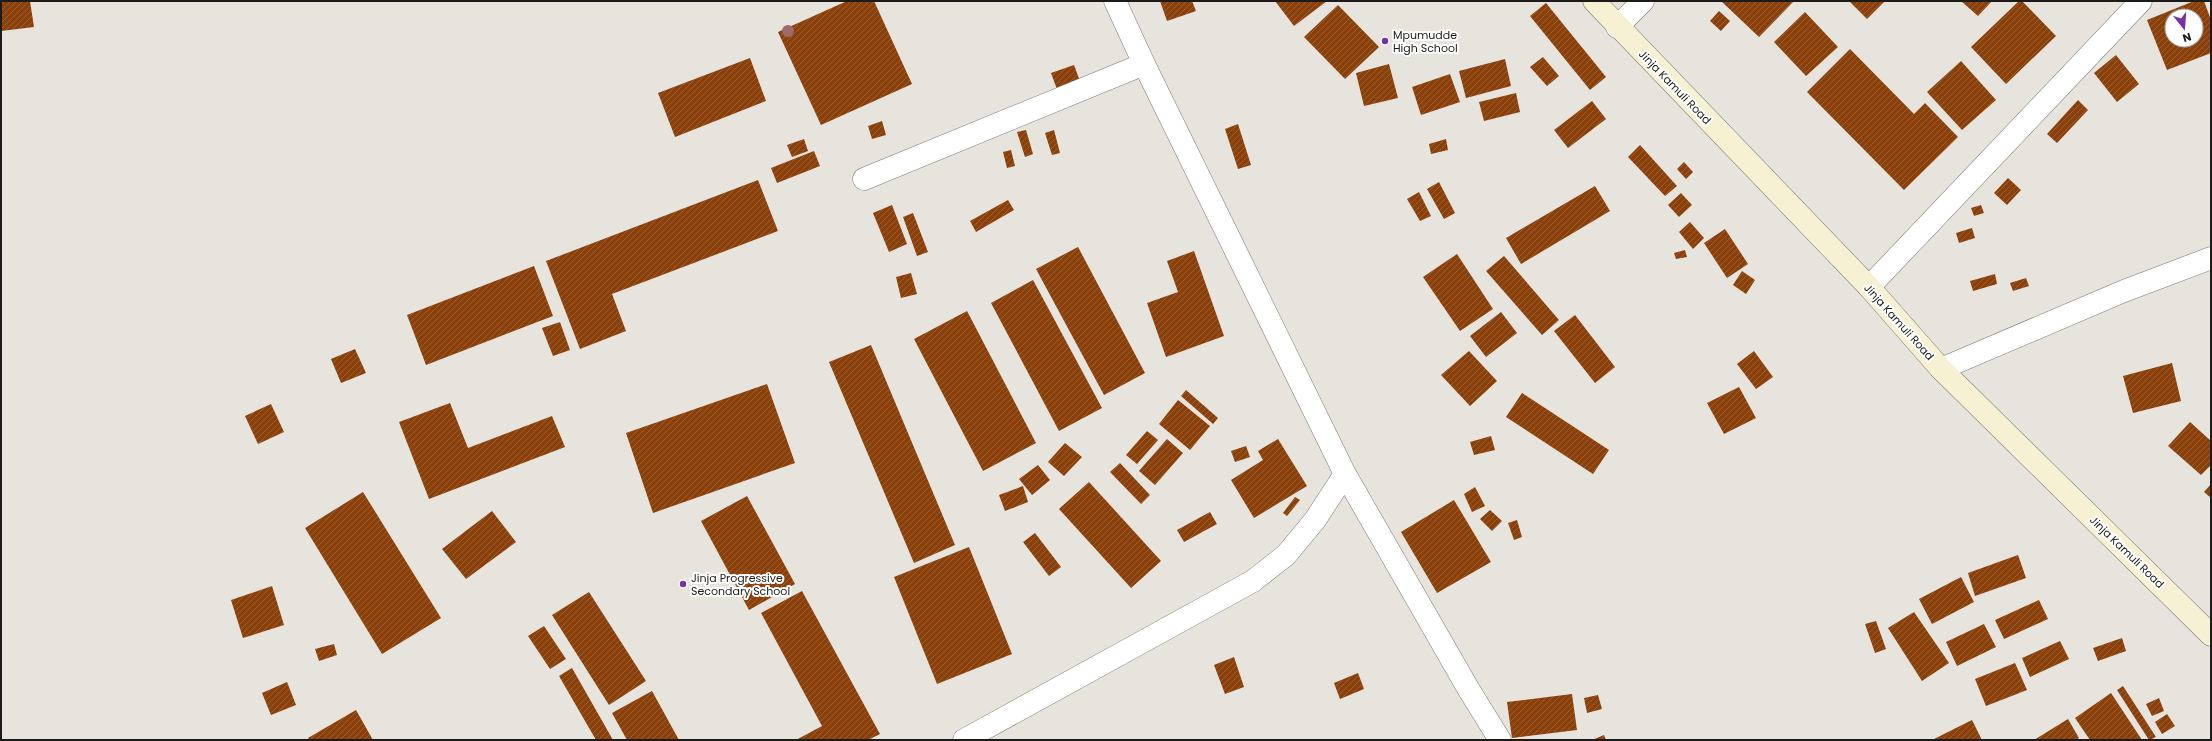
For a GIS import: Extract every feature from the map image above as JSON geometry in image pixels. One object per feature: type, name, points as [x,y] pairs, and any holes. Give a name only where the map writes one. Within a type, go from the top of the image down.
[{"type":"main road","name":"Jinja Kamuli Road","points":[[1594,1],[1869,287],[1941,369],[2211,635]]},
{"type":"street","points":[[1115,1],[1144,64],[1344,474],[1469,690],[1500,740]]},
{"type":"street","points":[[1618,27],[1643,1]]},
{"type":"street","points":[[1869,287],[2141,1]]},
{"type":"street","points":[[864,179],[1144,64]]},
{"type":"street","points":[[1941,369],[2124,291],[2211,258]]},
{"type":"street","points":[[964,740],[1253,582],[1286,555],[1315,520],[1344,474]]},
{"type":"building","points":[[1,1],[30,1],[34,27],[1,31]]},
{"type":"building","points":[[847,1],[874,1],[912,84],[821,125],[778,32]]},
{"type":"building","points":[[1160,1],[1192,1],[1196,11],[1167,21]]},
{"type":"building","points":[[1275,1],[1327,1],[1294,26]]},
{"type":"building","points":[[1721,1],[1794,1],[1759,37]]},
{"type":"building","points":[[1849,1],[1885,1],[1867,19]]},
{"type":"building","points":[[1961,1],[1992,1],[1978,16]]},
{"type":"building","points":[[2019,1],[2022,1],[2056,36],[2006,84],[1971,47]]},
{"type":"building","points":[[2194,1],[2204,1],[2211,20],[2211,53],[2167,70],[2147,20],[2164,13],[2164,48],[2204,48],[2204,8],[2177,8]]},
{"type":"building","points":[[1546,3],[1606,77],[1590,90],[1530,16]]},
{"type":"building","points":[[1338,5],[1379,47],[1345,79],[1304,37]]},
{"type":"building","points":[[1719,11],[1730,21],[1721,31],[1710,21]]},
{"type":"building","points":[[1805,12],[1838,47],[1806,76],[1774,42]]},
{"type":"building","points":[[1850,49],[1914,114],[1925,103],[1958,137],[1904,190],[1807,92]]},
{"type":"building","points":[[2116,55],[2139,84],[2117,102],[2094,73]]},
{"type":"building","points":[[1543,57],[1559,76],[1547,86],[1530,67]]},
{"type":"building","points":[[750,58],[766,101],[675,137],[658,93]]},
{"type":"building","points":[[1505,59],[1511,86],[1466,98],[1459,71]]},
{"type":"building","points":[[1961,61],[1996,100],[1962,130],[1927,92]]},
{"type":"building","points":[[1389,64],[1398,98],[1364,106],[1356,73]]},
{"type":"building","points":[[1074,65],[1081,84],[1058,92],[1051,73]]},
{"type":"building","points":[[1450,74],[1460,102],[1421,115],[1412,87]]},
{"type":"building","points":[[1516,93],[1520,112],[1484,121],[1479,102]]},
{"type":"building","points":[[2078,100],[2088,110],[2057,143],[2047,134]]},
{"type":"building","points":[[1592,101],[1606,119],[1568,148],[1554,130]]},
{"type":"building","points":[[882,121],[886,135],[872,139],[868,126]]},
{"type":"building","points":[[1238,124],[1251,165],[1238,169],[1225,129]]},
{"type":"building","points":[[1026,130],[1033,154],[1025,157],[1017,132]]},
{"type":"building","points":[[1054,130],[1060,153],[1052,155],[1045,133]]},
{"type":"building","points":[[804,139],[808,151],[792,157],[787,145]]},
{"type":"building","points":[[1446,139],[1448,150],[1431,154],[1429,144]]},
{"type":"building","points":[[1640,145],[1677,186],[1665,196],[1628,157]]},
{"type":"building","points":[[1011,150],[1015,166],[1007,168],[1003,152]]},
{"type":"building","points":[[814,151],[820,166],[777,183],[771,168]]},
{"type":"building","points":[[1684,162],[1693,172],[1686,179],[1677,169]]},
{"type":"building","points":[[2008,178],[2021,190],[2007,205],[1994,193]]},
{"type":"building","points":[[758,180],[778,231],[612,294],[626,331],[580,349],[546,261]]},
{"type":"building","points":[[1439,182],[1455,213],[1444,219],[1427,189]]},
{"type":"building","points":[[1595,186],[1610,211],[1521,264],[1506,238]]},
{"type":"building","points":[[1419,192],[1431,216],[1420,221],[1407,199]]},
{"type":"building","points":[[1681,193],[1692,205],[1679,217],[1668,205]]},
{"type":"building","points":[[1008,200],[1014,210],[976,232],[970,221]]},
{"type":"building","points":[[892,205],[907,244],[889,252],[873,213]]},
{"type":"building","points":[[1981,205],[1984,213],[1974,216],[1971,208]]},
{"type":"building","points":[[913,213],[928,252],[917,256],[903,217]]},
{"type":"building","points":[[1690,222],[1704,238],[1693,249],[1679,232]]},
{"type":"building","points":[[1972,228],[1975,238],[1959,243],[1956,233]]},
{"type":"building","points":[[1725,229],[1748,264],[1727,278],[1704,243]]},
{"type":"building","points":[[1078,247],[1145,373],[1104,395],[1036,269]]},
{"type":"building","points":[[1685,250],[1687,257],[1676,259],[1674,253]]},
{"type":"building","points":[[1194,251],[1224,336],[1166,357],[1147,303],[1178,292],[1167,261]]},
{"type":"building","points":[[1457,254],[1493,309],[1460,331],[1423,277]]},
{"type":"building","points":[[1504,256],[1559,320],[1542,335],[1486,271]]},
{"type":"building","points":[[534,266],[553,316],[426,365],[407,315]]},
{"type":"building","points":[[1742,271],[1755,280],[1746,294],[1733,285]]},
{"type":"building","points":[[911,273],[917,294],[901,298],[896,277]]},
{"type":"building","points":[[1995,274],[1997,284],[1973,291],[1970,281]]},
{"type":"building","points":[[2026,278],[2029,286],[2013,291],[2010,283]]},
{"type":"building","points":[[1033,280],[1102,408],[1059,431],[991,303]]},
{"type":"building","points":[[967,311],[1036,443],[983,471],[914,339]]},
{"type":"building","points":[[1501,312],[1517,333],[1486,357],[1470,336]]},
{"type":"building","points":[[1575,315],[1615,367],[1595,383],[1554,331]]},
{"type":"building","points":[[560,322],[570,350],[553,356],[542,328]]},
{"type":"building","points":[[871,345],[955,545],[914,563],[829,362]]},
{"type":"building","points":[[355,349],[366,373],[341,383],[331,359]]},
{"type":"building","points":[[1469,351],[1497,381],[1470,406],[1441,375]]},
{"type":"building","points":[[1754,351],[1773,377],[1756,389],[1737,364]]},
{"type":"building","points":[[2172,363],[2181,401],[2133,413],[2123,376]]},
{"type":"building","points":[[767,384],[795,463],[653,513],[626,433]]},
{"type":"building","points":[[1739,387],[1756,418],[1724,434],[1707,403]]},
{"type":"building","points":[[1186,390],[1218,418],[1213,424],[1181,396]]},
{"type":"building","points":[[1522,393],[1609,450],[1593,474],[1506,417]]},
{"type":"building","points":[[1178,400],[1210,426],[1190,450],[1159,424]]},
{"type":"building","points":[[450,403],[468,448],[552,416],[565,447],[429,499],[399,422]]},
{"type":"building","points":[[271,404],[284,432],[258,444],[245,416]]},
{"type":"building","points":[[2190,422],[2211,441],[2211,465],[2201,475],[2168,446]]},
{"type":"building","points":[[1147,431],[1158,440],[1137,464],[1126,455]]},
{"type":"building","points":[[1491,436],[1495,450],[1474,455],[1470,442]]},
{"type":"building","points":[[1167,439],[1183,453],[1155,485],[1139,471]]},
{"type":"building","points":[[1278,439],[1307,486],[1254,518],[1231,480],[1263,460],[1258,451]]},
{"type":"building","points":[[1065,443],[1082,457],[1064,476],[1048,462]]},
{"type":"building","points":[[1246,446],[1250,457],[1235,462],[1231,451]]},
{"type":"building","points":[[1120,463],[1150,495],[1141,504],[1110,472]]},
{"type":"building","points":[[1038,465],[1050,480],[1032,495],[1019,479]]},
{"type":"building","points":[[1089,482],[1161,561],[1131,588],[1059,509]]},
{"type":"building","points":[[2211,484],[2211,498],[2204,492]]},
{"type":"building","points":[[1023,486],[1028,502],[1005,511],[999,495]]},
{"type":"building","points":[[1475,487],[1485,506],[1472,512],[1464,494]]},
{"type":"building","points":[[363,492],[441,618],[382,654],[305,528]]},
{"type":"building","points":[[747,496],[795,584],[749,610],[701,521]]},
{"type":"building","points":[[1295,497],[1300,500],[1287,516],[1283,513]]},
{"type":"building","points":[[1454,500],[1491,562],[1437,593],[1401,532]]},
{"type":"building","points":[[1490,510],[1502,521],[1492,531],[1480,519]]},
{"type":"building","points":[[492,511],[516,542],[466,579],[442,549]]},
{"type":"building","points":[[1210,512],[1217,524],[1184,542],[1177,530]]},
{"type":"building","points":[[1517,520],[1522,537],[1514,540],[1508,523]]},
{"type":"building","points":[[1035,533],[1061,567],[1049,576],[1023,542]]},
{"type":"building","points":[[969,547],[1012,654],[937,684],[894,577]]},
{"type":"building","points":[[2018,555],[2026,578],[1975,596],[1968,573]]},
{"type":"building","points":[[1961,577],[1974,602],[1932,624],[1919,599]]},
{"type":"building","points":[[272,586],[284,625],[243,638],[231,600]]},
{"type":"building","points":[[802,591],[880,734],[868,740],[796,740],[822,726],[761,613]]},
{"type":"building","points":[[589,592],[646,681],[609,705],[552,615]]},
{"type":"building","points":[[2039,600],[2048,619],[2004,639],[1995,620]]},
{"type":"building","points":[[1914,612],[1949,663],[1922,681],[1888,628]]},
{"type":"building","points":[[1876,621],[1886,649],[1875,653],[1865,624]]},
{"type":"building","points":[[1984,624],[1996,647],[1957,666],[1946,642]]},
{"type":"building","points":[[544,626],[566,659],[550,669],[528,636]]},
{"type":"building","points":[[2122,638],[2126,651],[2098,661],[2093,648]]},
{"type":"building","points":[[2060,641],[2069,659],[2030,677],[2022,658]]},
{"type":"building","points":[[334,644],[337,655],[319,661],[315,649]]},
{"type":"building","points":[[1234,657],[1244,687],[1225,694],[1214,665]]},
{"type":"building","points":[[2015,663],[2027,690],[1986,706],[1975,679]]},
{"type":"building","points":[[572,668],[613,740],[596,740],[559,676]]},
{"type":"building","points":[[1358,673],[1364,689],[1340,699],[1334,683]]},
{"type":"building","points":[[287,682],[296,705],[271,715],[262,693]]},
{"type":"building","points":[[2123,686],[2156,737],[2149,740],[2117,690]]},
{"type":"building","points":[[652,691],[679,740],[627,740],[612,713]]},
{"type":"building","points":[[2111,693],[2142,740],[2090,740],[2075,718]]},
{"type":"building","points":[[1572,694],[1577,730],[1512,738],[1507,702]]},
{"type":"building","points":[[1598,695],[1602,709],[1587,713],[1584,698]]},
{"type":"building","points":[[2159,698],[2164,711],[2152,716],[2146,704]]},
{"type":"building","points":[[356,710],[373,740],[309,740],[308,738]]},
{"type":"building","points":[[2167,714],[2175,726],[2162,734],[2155,722]]},
{"type":"building","points":[[2068,719],[2079,738],[2076,740],[2034,740]]},
{"type":"building","points":[[1972,720],[1982,740],[1932,740]]},
{"type":"building","points":[[1604,735],[1606,740],[1592,740]]},
{"type":"place","name":"Mpumudde High School","points":[[1385,41]]},
{"type":"place","name":"Jinja Progressive Secondary School","points":[[683,584]]}]
